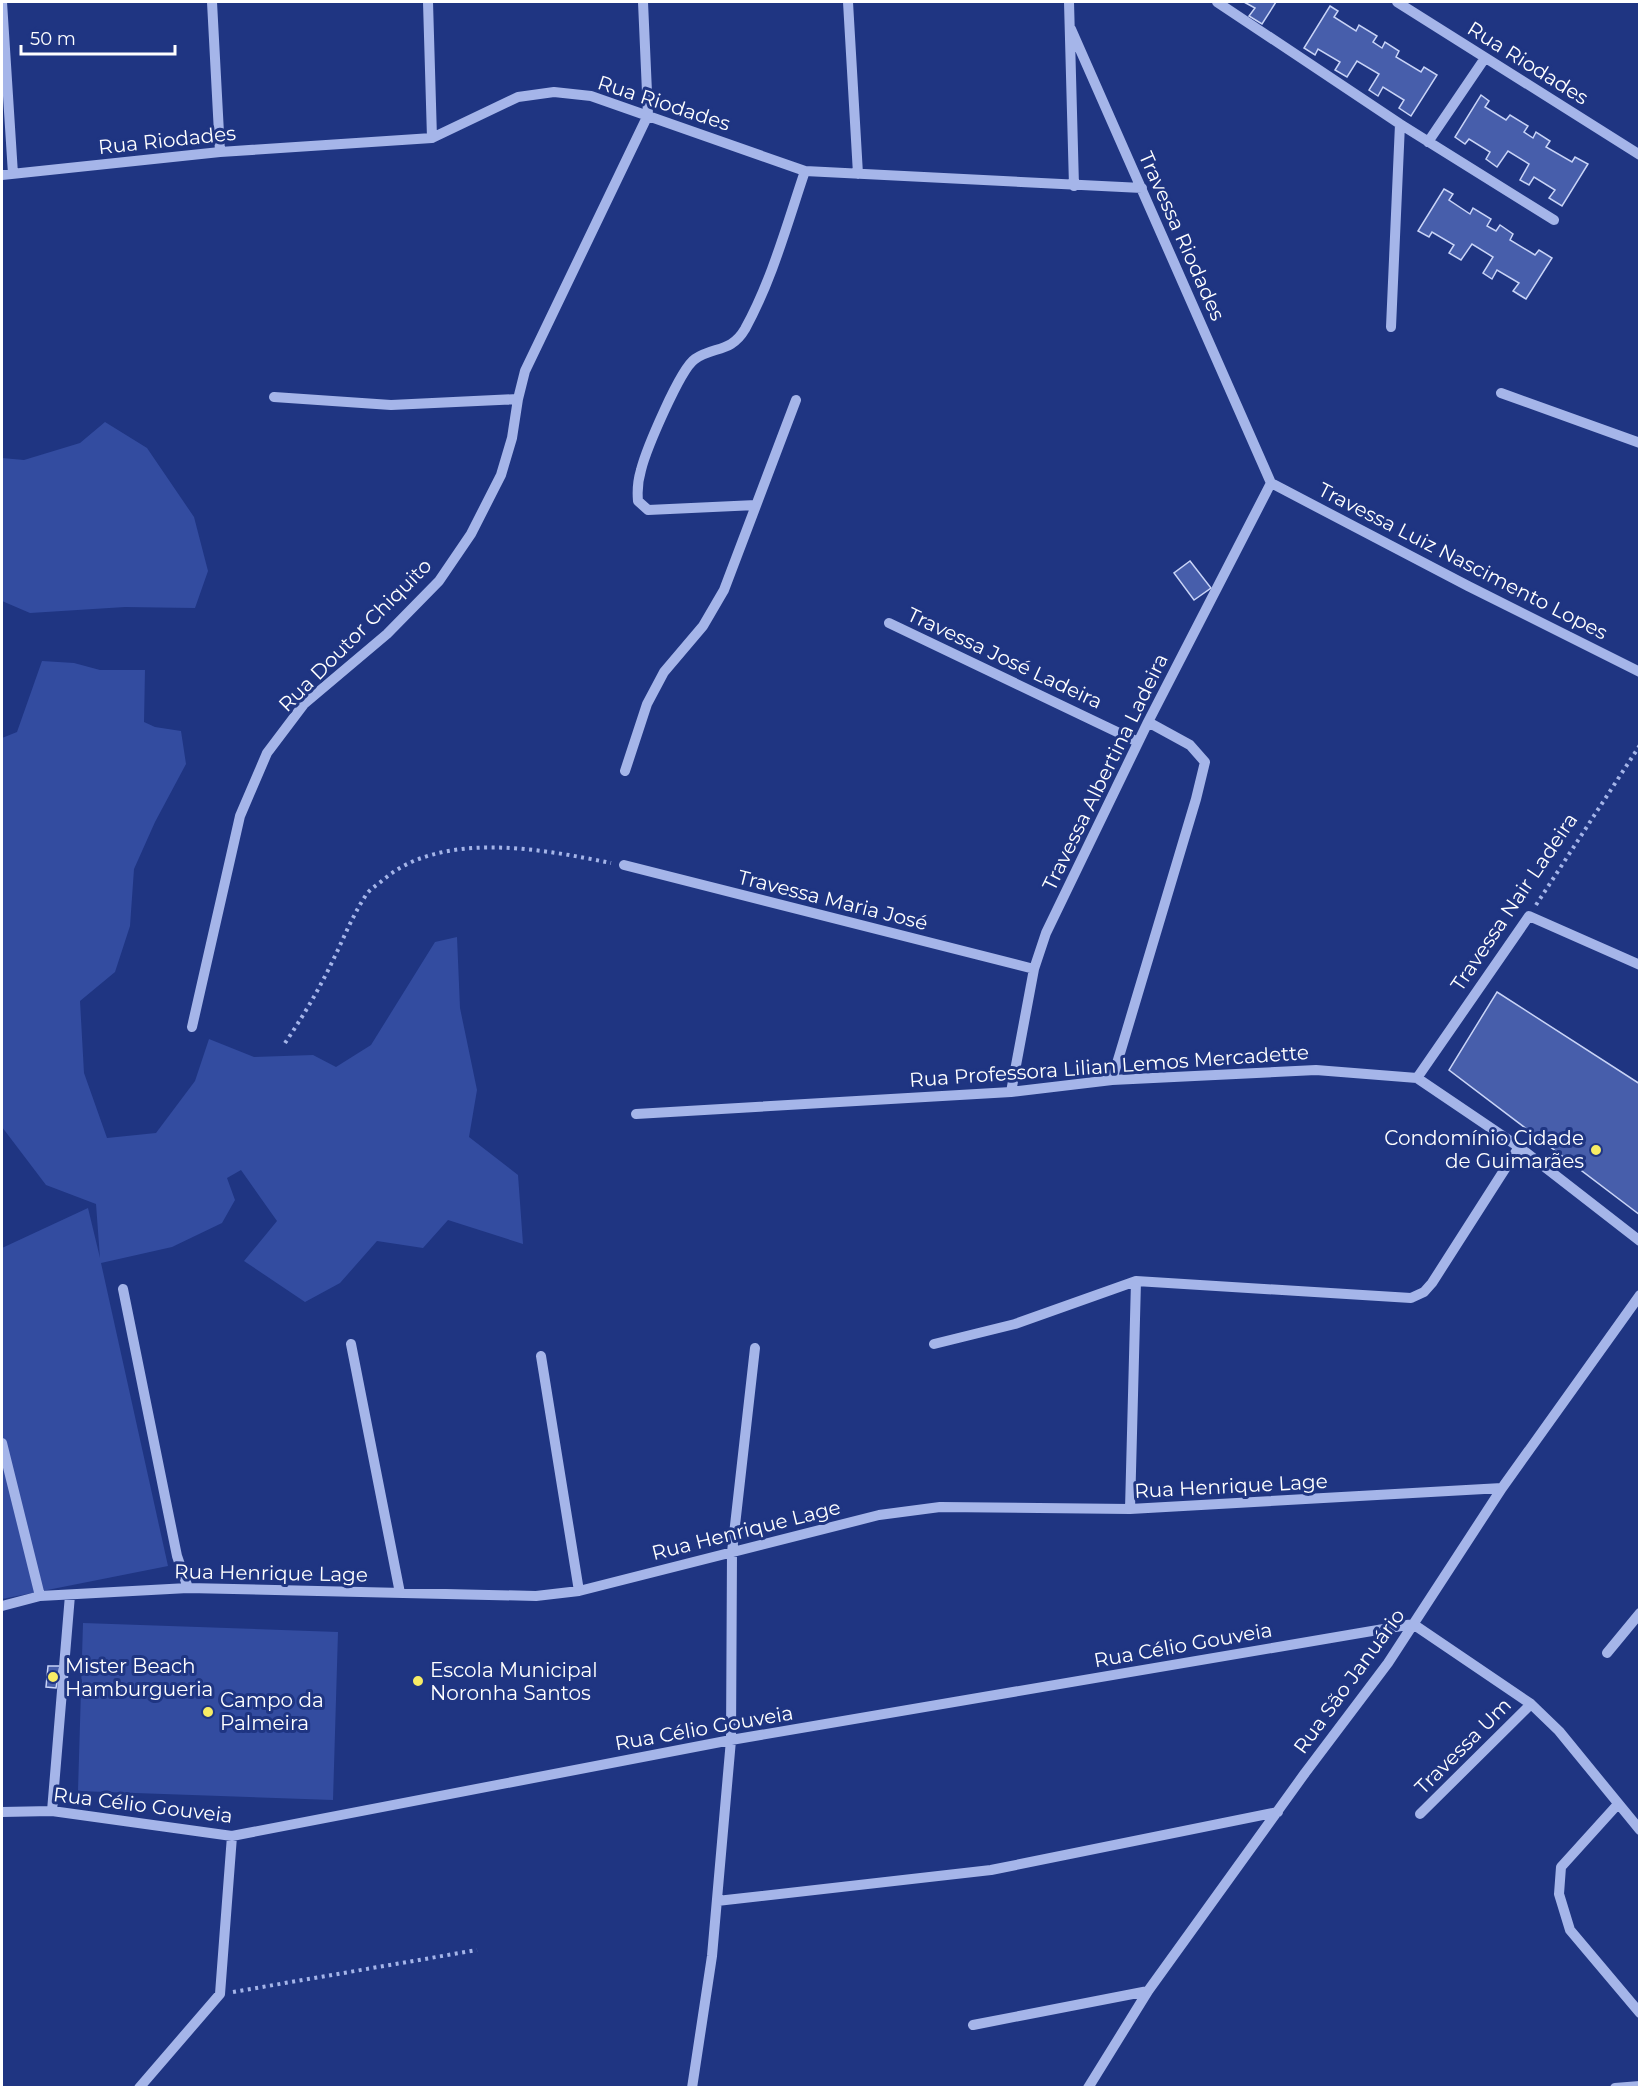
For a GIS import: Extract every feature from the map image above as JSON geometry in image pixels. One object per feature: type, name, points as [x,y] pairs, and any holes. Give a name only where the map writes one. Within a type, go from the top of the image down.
[{"type":"street","points":[[2,2],[7,175]]},
{"type":"street","points":[[212,2],[220,152]]},
{"type":"street","points":[[428,2],[432,138]]},
{"type":"street","points":[[643,2],[648,116]]},
{"type":"street","points":[[848,2],[858,174]]},
{"type":"street","name":"Travessa Riodades","points":[[1070,2],[1071,29],[1271,483]]},
{"type":"street","points":[[1217,2],[1400,124],[1554,220]]},
{"type":"street","name":"Rua Riodades","points":[[1397,2],[1639,153]]},
{"type":"street","points":[[1071,29],[1074,186]]},
{"type":"street","points":[[1428,142],[1485,58]]},
{"type":"street","name":"Rua Riodades","points":[[7,175],[220,152],[432,138],[518,97],[554,92],[591,96],[805,171],[1142,188]]},
{"type":"street","name":"Rua Doutor Chiquito","points":[[192,1027],[240,816],[267,753],[304,704],[387,634],[439,581],[471,534],[501,475],[512,438],[525,371],[648,116]]},
{"type":"street","points":[[1391,327],[1400,124]]},
{"type":"street","points":[[756,505],[648,510],[638,501],[637,490],[641,468],[659,422],[686,369],[694,359],[727,347],[736,341],[744,330],[773,267],[805,171]]},
{"type":"street","points":[[1501,393],[1640,443]]},
{"type":"street","points":[[274,397],[391,405],[518,399]]},
{"type":"street","points":[[625,771],[647,704],[664,672],[703,626],[724,591],[796,400]]},
{"type":"street","name":"Travessa Luiz Nascimento Lopes","points":[[1271,483],[1468,586],[1640,672]]},
{"type":"street","name":"Travessa Albertina Ladeira","points":[[1011,1092],[1034,969],[1046,933],[1148,722],[1271,483]]},
{"type":"street","name":"Travessa José Ladeira","points":[[890,623],[1138,742]]},
{"type":"street","points":[[1112,1080],[1205,762],[1190,746],[1148,722]]},
{"type":"street","name":"Travessa Maria José","points":[[624,865],[1034,969]]},
{"type":"street","points":[[1529,916],[1640,966]]},
{"type":"street","name":"Travessa Nair Ladeira","points":[[1417,1078],[1529,916]]},
{"type":"street","name":"Rua Professora Lilian Lemos Mercadette","points":[[636,1114],[1011,1092],[1112,1080],[1316,1070],[1417,1078],[1519,1147],[1640,1241]]},
{"type":"street","points":[[934,1344],[1015,1324],[1136,1281],[1411,1298],[1424,1292],[1432,1282],[1519,1147]]},
{"type":"street","points":[[1130,1509],[1136,1281]]},
{"type":"street","points":[[123,1289],[177,1556],[188,1588]]},
{"type":"street","name":"Rua São Januário","points":[[1088,2088],[1148,1991],[1388,1663],[1502,1488],[1640,1295]]},
{"type":"street","points":[[351,1344],[400,1593]]},
{"type":"street","points":[[692,2088],[712,1956],[731,1740],[732,1552],[755,1348]]},
{"type":"street","points":[[541,1356],[579,1591]]},
{"type":"street","points":[[2,1443],[40,1596]]},
{"type":"street","name":"Rua Henrique Lage","points":[[2,1606],[40,1596],[188,1588],[536,1596],[579,1591],[879,1515],[940,1507],[1130,1509],[1502,1488]]},
{"type":"street","points":[[52,1811],[70,1595]]},
{"type":"street","points":[[1607,1653],[1640,1613]]},
{"type":"street","points":[[1413,1624],[1531,1704],[1559,1731],[1640,1830]]},
{"type":"street","name":"Rua Célio Gouveia","points":[[2,1812],[52,1811],[232,1836],[731,1740],[1413,1624]]},
{"type":"street","name":"Travessa Um","points":[[1420,1814],[1531,1704]]},
{"type":"street","points":[[1618,1804],[1561,1866],[1559,1894],[1570,1930],[1640,2013]]},
{"type":"street","points":[[717,1901],[991,1870],[1278,1812]]},
{"type":"street","points":[[139,2088],[220,1994],[232,1836]]},
{"type":"street","points":[[973,2025],[1148,1991]]},
{"type":"street","points":[[1615,2088],[1640,2086]]},
{"type":"path","name":"Travessa Nair Ladeira","points":[[1529,916],[1640,745]]},
{"type":"path","points":[[285,1043],[305,1013],[362,902],[368,893],[393,871],[418,858],[461,849],[505,848],[551,851],[624,865]]},
{"type":"path","points":[[220,1994],[477,1950]]},
{"type":"shaded area","points":[[105,422],[147,448],[194,517],[208,571],[195,608],[125,607],[30,613],[2,601],[2,458],[24,460],[80,443]]},
{"type":"shaded area","points":[[42,661],[74,663],[100,670],[145,670],[144,722],[155,727],[181,731],[186,764],[155,822],[134,869],[130,926],[115,972],[80,1001],[84,1073],[107,1138],[156,1133],[195,1081],[209,1039],[254,1057],[313,1055],[336,1067],[371,1045],[435,942],[457,937],[460,1008],[477,1090],[469,1137],[518,1175],[523,1244],[448,1220],[423,1248],[377,1241],[340,1283],[305,1302],[244,1261],[277,1221],[241,1170],[227,1178],[235,1200],[222,1223],[172,1247],[101,1263],[168,1566],[2,1599],[2,1248],[88,1208],[100,1258],[96,1204],[46,1185],[2,1127],[2,738],[17,732]]},
{"type":"shaded area","name":"Campo da Palmeira","points":[[83,1623],[338,1632],[333,1800],[78,1791]]},
{"type":"building","points":[[1244,2],[1276,2],[1262,24],[1249,16],[1255,8]]},
{"type":"building","points":[[1330,6],[1338,11],[1334,17],[1356,31],[1359,25],[1377,36],[1373,42],[1382,48],[1385,42],[1399,51],[1396,57],[1421,72],[1424,67],[1437,75],[1411,116],[1399,108],[1404,100],[1383,87],[1378,96],[1369,90],[1379,74],[1357,61],[1347,77],[1335,70],[1340,62],[1318,49],[1315,55],[1304,48]]},
{"type":"building","points":[[1481,95],[1489,101],[1485,107],[1506,120],[1510,115],[1528,126],[1524,132],[1533,138],[1536,132],[1550,141],[1546,147],[1572,162],[1575,157],[1588,164],[1562,206],[1549,198],[1555,190],[1534,177],[1529,185],[1520,180],[1529,164],[1508,151],[1497,167],[1486,159],[1490,152],[1469,139],[1465,144],[1455,137]]},
{"type":"building","points":[[1444,189],[1453,194],[1449,200],[1470,214],[1473,208],[1491,219],[1487,226],[1496,231],[1500,225],[1513,234],[1510,240],[1535,255],[1539,250],[1552,258],[1526,299],[1513,291],[1519,283],[1497,270],[1492,279],[1483,273],[1493,257],[1472,244],[1461,260],[1449,253],[1454,245],[1432,232],[1429,237],[1418,231]]},
{"type":"building","points":[[1190,561],[1211,588],[1194,600],[1174,573]]},
{"type":"building","name":"Condomínio Cidade de Guimarães","points":[[1497,992],[1640,1084],[1640,1215],[1449,1070]]},
{"type":"building","name":"Mister Beach Hamburgueria","points":[[48,1666],[60,1666],[56,1688],[46,1687]]},
{"type":"place","name":"Condomínio Cidade de Guimarães","points":[[1596,1150]]},
{"type":"place","name":"Mister Beach Hamburgueria","points":[[53,1677]]},
{"type":"place","name":"Escola Municipal Noronha Santos","points":[[418,1681]]},
{"type":"place","name":"Campo da Palmeira","points":[[208,1712]]}]
